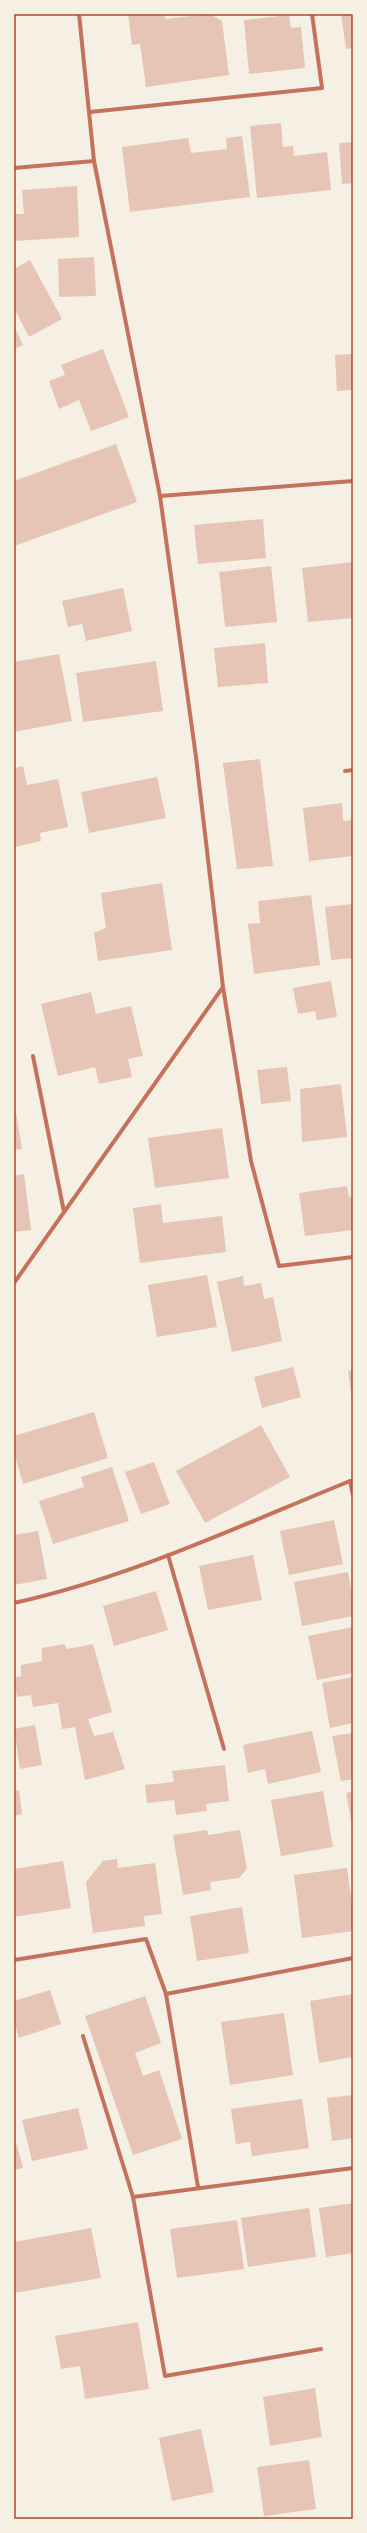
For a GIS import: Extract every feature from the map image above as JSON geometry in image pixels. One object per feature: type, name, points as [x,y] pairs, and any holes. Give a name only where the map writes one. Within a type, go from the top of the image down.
[{"type":"street","points":[[79,14],[94,161],[160,496],[196,757],[223,987],[251,1161],[279,1266],[353,1257]]},
{"type":"street","points":[[90,112],[322,88],[312,14]]},
{"type":"street","points":[[14,168],[94,161]]},
{"type":"street","points":[[160,496],[353,481]]},
{"type":"street","points":[[345,771],[353,770]]},
{"type":"street","points":[[14,1283],[223,987]]},
{"type":"street","points":[[33,1056],[64,1212]]},
{"type":"street","points":[[14,1603],[50,1595],[139,1567],[351,1481],[353,1495]]},
{"type":"street","points":[[168,1555],[224,1749]]},
{"type":"street","points":[[14,1960],[146,1939],[166,1994],[198,2187]]},
{"type":"street","points":[[166,1994],[353,1958]]},
{"type":"street","points":[[82,2036],[133,2197],[165,2376],[321,2349]]},
{"type":"street","points":[[133,2197],[198,2187],[353,2168]]},
{"type":"building","points":[[128,14],[165,14],[165,19],[210,14],[222,21],[229,75],[146,87],[140,44],[132,45]]},
{"type":"building","points":[[341,14],[353,14],[353,48],[346,49]]},
{"type":"building","points":[[289,15],[291,28],[301,27],[305,68],[249,74],[244,20]]},
{"type":"building","points":[[281,123],[283,147],[293,146],[294,156],[327,152],[331,190],[257,198],[250,126]]},
{"type":"building","points":[[242,136],[250,197],[130,212],[122,147],[188,138],[191,153],[227,149],[226,138]]},
{"type":"building","points":[[353,142],[353,183],[342,184],[339,143]]},
{"type":"building","points":[[77,186],[79,237],[14,241],[14,214],[24,214],[22,190]]},
{"type":"building","points":[[94,257],[96,296],[59,297],[58,259]]},
{"type":"building","points":[[30,260],[62,319],[29,337],[14,308],[14,269]]},
{"type":"building","points":[[14,326],[23,345],[14,349]]},
{"type":"building","points":[[103,349],[129,417],[91,431],[79,400],[59,409],[49,381],[65,375],[61,365]]},
{"type":"building","points":[[353,354],[353,390],[337,391],[335,355]]},
{"type":"building","points":[[116,444],[137,502],[14,546],[14,481]]},
{"type":"building","points":[[263,519],[266,558],[198,564],[194,525]]},
{"type":"building","points":[[353,562],[353,618],[308,622],[302,568]]},
{"type":"building","points":[[271,566],[277,622],[225,627],[219,572]]},
{"type":"building","points":[[123,588],[132,631],[86,641],[82,624],[68,627],[62,601]]},
{"type":"building","points":[[265,643],[268,683],[218,687],[214,648]]},
{"type":"building","points":[[59,654],[72,721],[14,732],[14,662]]},
{"type":"building","points":[[156,661],[163,711],[83,722],[76,673]]},
{"type":"building","points":[[260,759],[273,866],[237,869],[223,763]]},
{"type":"building","points":[[23,766],[27,785],[58,779],[68,827],[40,833],[41,841],[14,847],[14,768]]},
{"type":"building","points":[[157,777],[166,818],[89,833],[81,792]]},
{"type":"building","points":[[342,803],[343,821],[353,820],[353,856],[309,861],[303,808]]},
{"type":"building","points":[[162,883],[172,950],[98,961],[94,933],[106,928],[101,893]]},
{"type":"building","points":[[311,895],[320,965],[254,974],[248,924],[260,923],[258,901]]},
{"type":"building","points":[[353,904],[353,958],[331,960],[325,907]]},
{"type":"building","points":[[331,981],[337,1017],[317,1020],[315,1011],[298,1014],[293,988]]},
{"type":"building","points":[[91,992],[96,1014],[131,1006],[143,1056],[128,1059],[132,1077],[99,1084],[95,1067],[58,1076],[41,1004]]},
{"type":"building","points":[[287,1067],[291,1101],[261,1104],[257,1070]]},
{"type":"building","points":[[341,1084],[347,1137],[302,1142],[300,1089]]},
{"type":"building","points":[[14,1101],[22,1149],[14,1150]]},
{"type":"building","points":[[222,1128],[229,1178],[155,1188],[148,1138]]},
{"type":"building","points":[[24,1174],[31,1230],[14,1232],[14,1176]]},
{"type":"building","points":[[347,1186],[349,1197],[353,1196],[353,1230],[305,1236],[299,1193]]},
{"type":"building","points":[[161,1204],[163,1223],[222,1216],[226,1252],[140,1263],[133,1208]]},
{"type":"building","points":[[207,1275],[217,1327],[157,1337],[148,1285]]},
{"type":"building","points":[[243,1276],[244,1286],[261,1283],[264,1299],[273,1297],[282,1341],[232,1352],[217,1282]]},
{"type":"building","points":[[293,1367],[301,1397],[262,1408],[254,1377]]},
{"type":"building","points":[[353,1370],[353,1398],[352,1398],[348,1371]]},
{"type":"building","points":[[94,1412],[108,1458],[23,1484],[14,1452],[14,1436]]},
{"type":"building","points":[[261,1425],[290,1477],[205,1523],[176,1471]]},
{"type":"building","points":[[154,1462],[170,1504],[141,1514],[125,1472]]},
{"type":"building","points":[[112,1467],[129,1521],[53,1544],[39,1501],[84,1487],[81,1477]]},
{"type":"building","points":[[334,1520],[343,1564],[289,1575],[280,1531]]},
{"type":"building","points":[[38,1531],[47,1579],[14,1585],[14,1535]]},
{"type":"building","points":[[253,1555],[262,1600],[208,1610],[199,1566]]},
{"type":"building","points":[[348,1572],[353,1601],[353,1616],[302,1626],[294,1582]]},
{"type":"building","points":[[156,1591],[168,1630],[114,1646],[103,1606]]},
{"type":"building","points":[[353,1627],[353,1673],[317,1680],[308,1636]]},
{"type":"building","points":[[64,1644],[67,1649],[93,1644],[112,1712],[88,1719],[94,1736],[113,1732],[125,1769],[85,1780],[75,1727],[62,1729],[58,1703],[33,1707],[31,1695],[17,1697],[14,1678],[21,1676],[21,1665],[42,1661],[42,1648]]},
{"type":"building","points":[[353,1677],[353,1723],[330,1728],[322,1683]]},
{"type":"building","points":[[35,1725],[42,1765],[20,1769],[14,1729]]},
{"type":"building","points":[[312,1731],[321,1772],[268,1784],[265,1769],[248,1773],[243,1745]]},
{"type":"building","points":[[353,1733],[353,1779],[341,1781],[332,1736]]},
{"type":"building","points":[[225,1765],[229,1801],[206,1804],[207,1811],[176,1815],[174,1800],[147,1803],[145,1785],[174,1782],[172,1771]]},
{"type":"building","points":[[19,1790],[22,1814],[14,1816],[14,1791]]},
{"type":"building","points":[[323,1791],[333,1847],[281,1856],[271,1800]]},
{"type":"building","points":[[353,1791],[353,1826],[352,1826],[346,1793]]},
{"type":"building","points":[[207,1830],[208,1835],[240,1830],[247,1869],[239,1878],[210,1882],[211,1890],[183,1895],[173,1835]]},
{"type":"building","points":[[117,1859],[118,1868],[155,1863],[162,1914],[144,1916],[145,1926],[93,1933],[86,1882],[103,1861]]},
{"type":"building","points":[[63,1861],[71,1908],[14,1917],[14,1869]]},
{"type":"building","points":[[347,1868],[353,1912],[353,1931],[302,1938],[294,1875]]},
{"type":"building","points":[[242,1907],[249,1953],[197,1961],[190,1916]]},
{"type":"building","points":[[50,1990],[61,2024],[19,2038],[14,2021],[14,2001]]},
{"type":"building","points":[[353,1994],[353,2057],[319,2063],[310,2001]]},
{"type":"building","points":[[145,1996],[161,2043],[135,2053],[143,2076],[159,2070],[182,2139],[133,2155],[85,2016]]},
{"type":"building","points":[[284,2013],[293,2075],[230,2085],[221,2022]]},
{"type":"building","points":[[353,2095],[353,2138],[332,2141],[327,2098]]},
{"type":"building","points":[[302,2099],[309,2148],[252,2156],[250,2142],[236,2144],[231,2109]]},
{"type":"building","points":[[78,2108],[88,2149],[32,2161],[22,2120]]},
{"type":"building","points":[[14,2135],[23,2168],[14,2170]]},
{"type":"building","points":[[353,2203],[353,2253],[326,2257],[319,2208]]},
{"type":"building","points":[[309,2208],[316,2257],[248,2267],[241,2218]]},
{"type":"building","points":[[237,2220],[244,2269],[177,2278],[170,2229]]},
{"type":"building","points":[[91,2228],[101,2278],[14,2293],[14,2242]]},
{"type":"building","points":[[138,2322],[149,2389],[85,2399],[80,2366],[61,2369],[55,2336]]},
{"type":"building","points":[[315,2388],[322,2437],[270,2446],[263,2397]]},
{"type":"building","points":[[201,2429],[214,2492],[172,2501],[159,2438]]},
{"type":"building","points":[[309,2460],[316,2509],[264,2516],[257,2467]]}]
